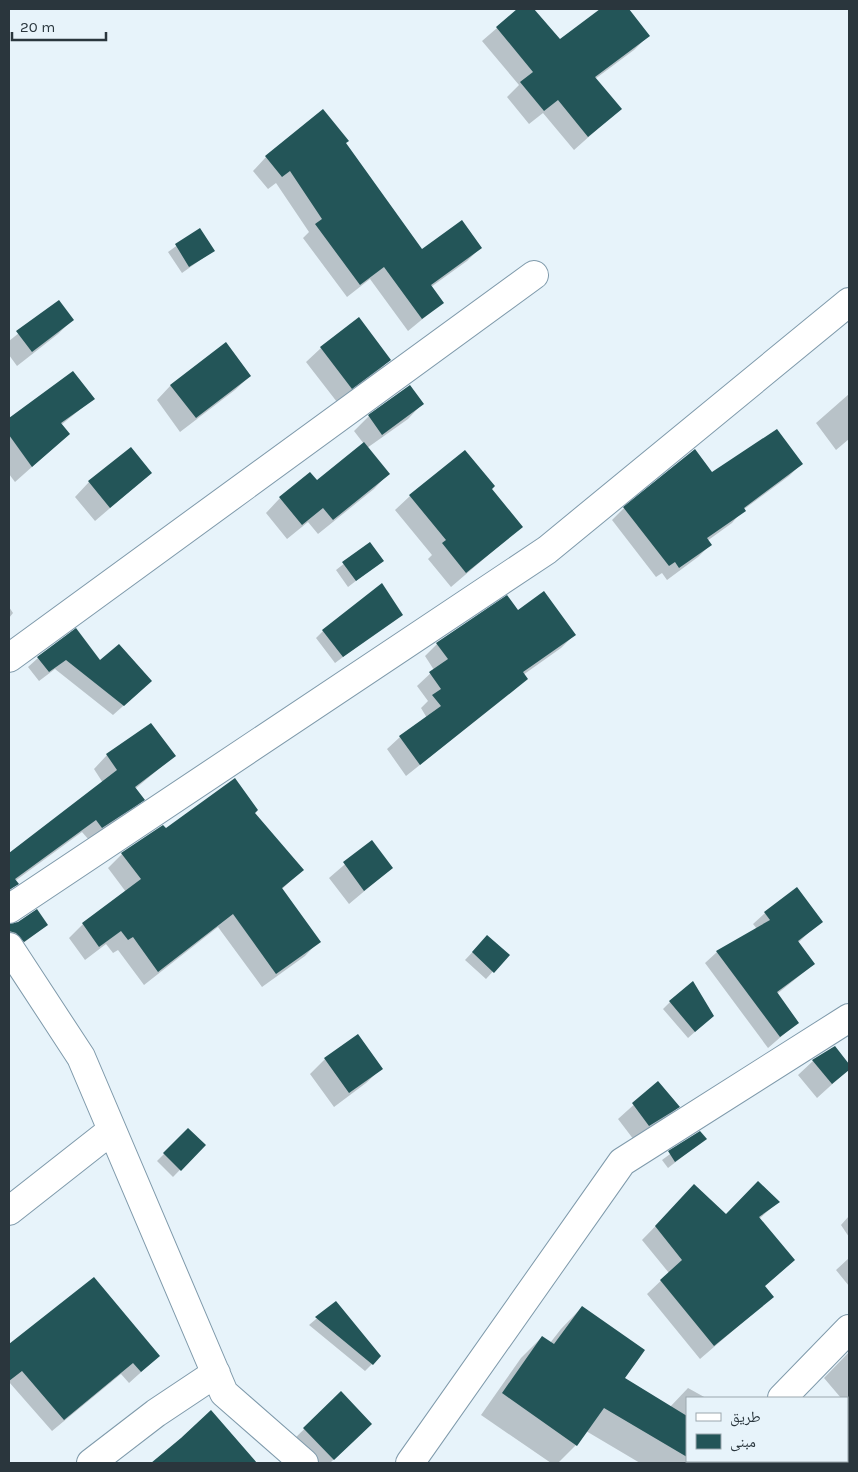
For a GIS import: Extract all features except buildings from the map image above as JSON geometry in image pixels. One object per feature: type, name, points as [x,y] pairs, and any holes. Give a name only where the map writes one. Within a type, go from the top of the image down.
[{"type":"street","points":[[9,658],[534,275]]},
{"type":"street","points":[[9,910],[547,550],[849,302]]},
{"type":"street","points":[[9,947],[81,1057],[224,1393],[304,1463]]},
{"type":"street","points":[[410,1463],[622,1162],[849,1018]]},
{"type":"street","points":[[9,1211],[112,1130]]},
{"type":"street","points":[[783,1397],[849,1329]]},
{"type":"street","points":[[91,1463],[156,1413],[216,1373]]}]
